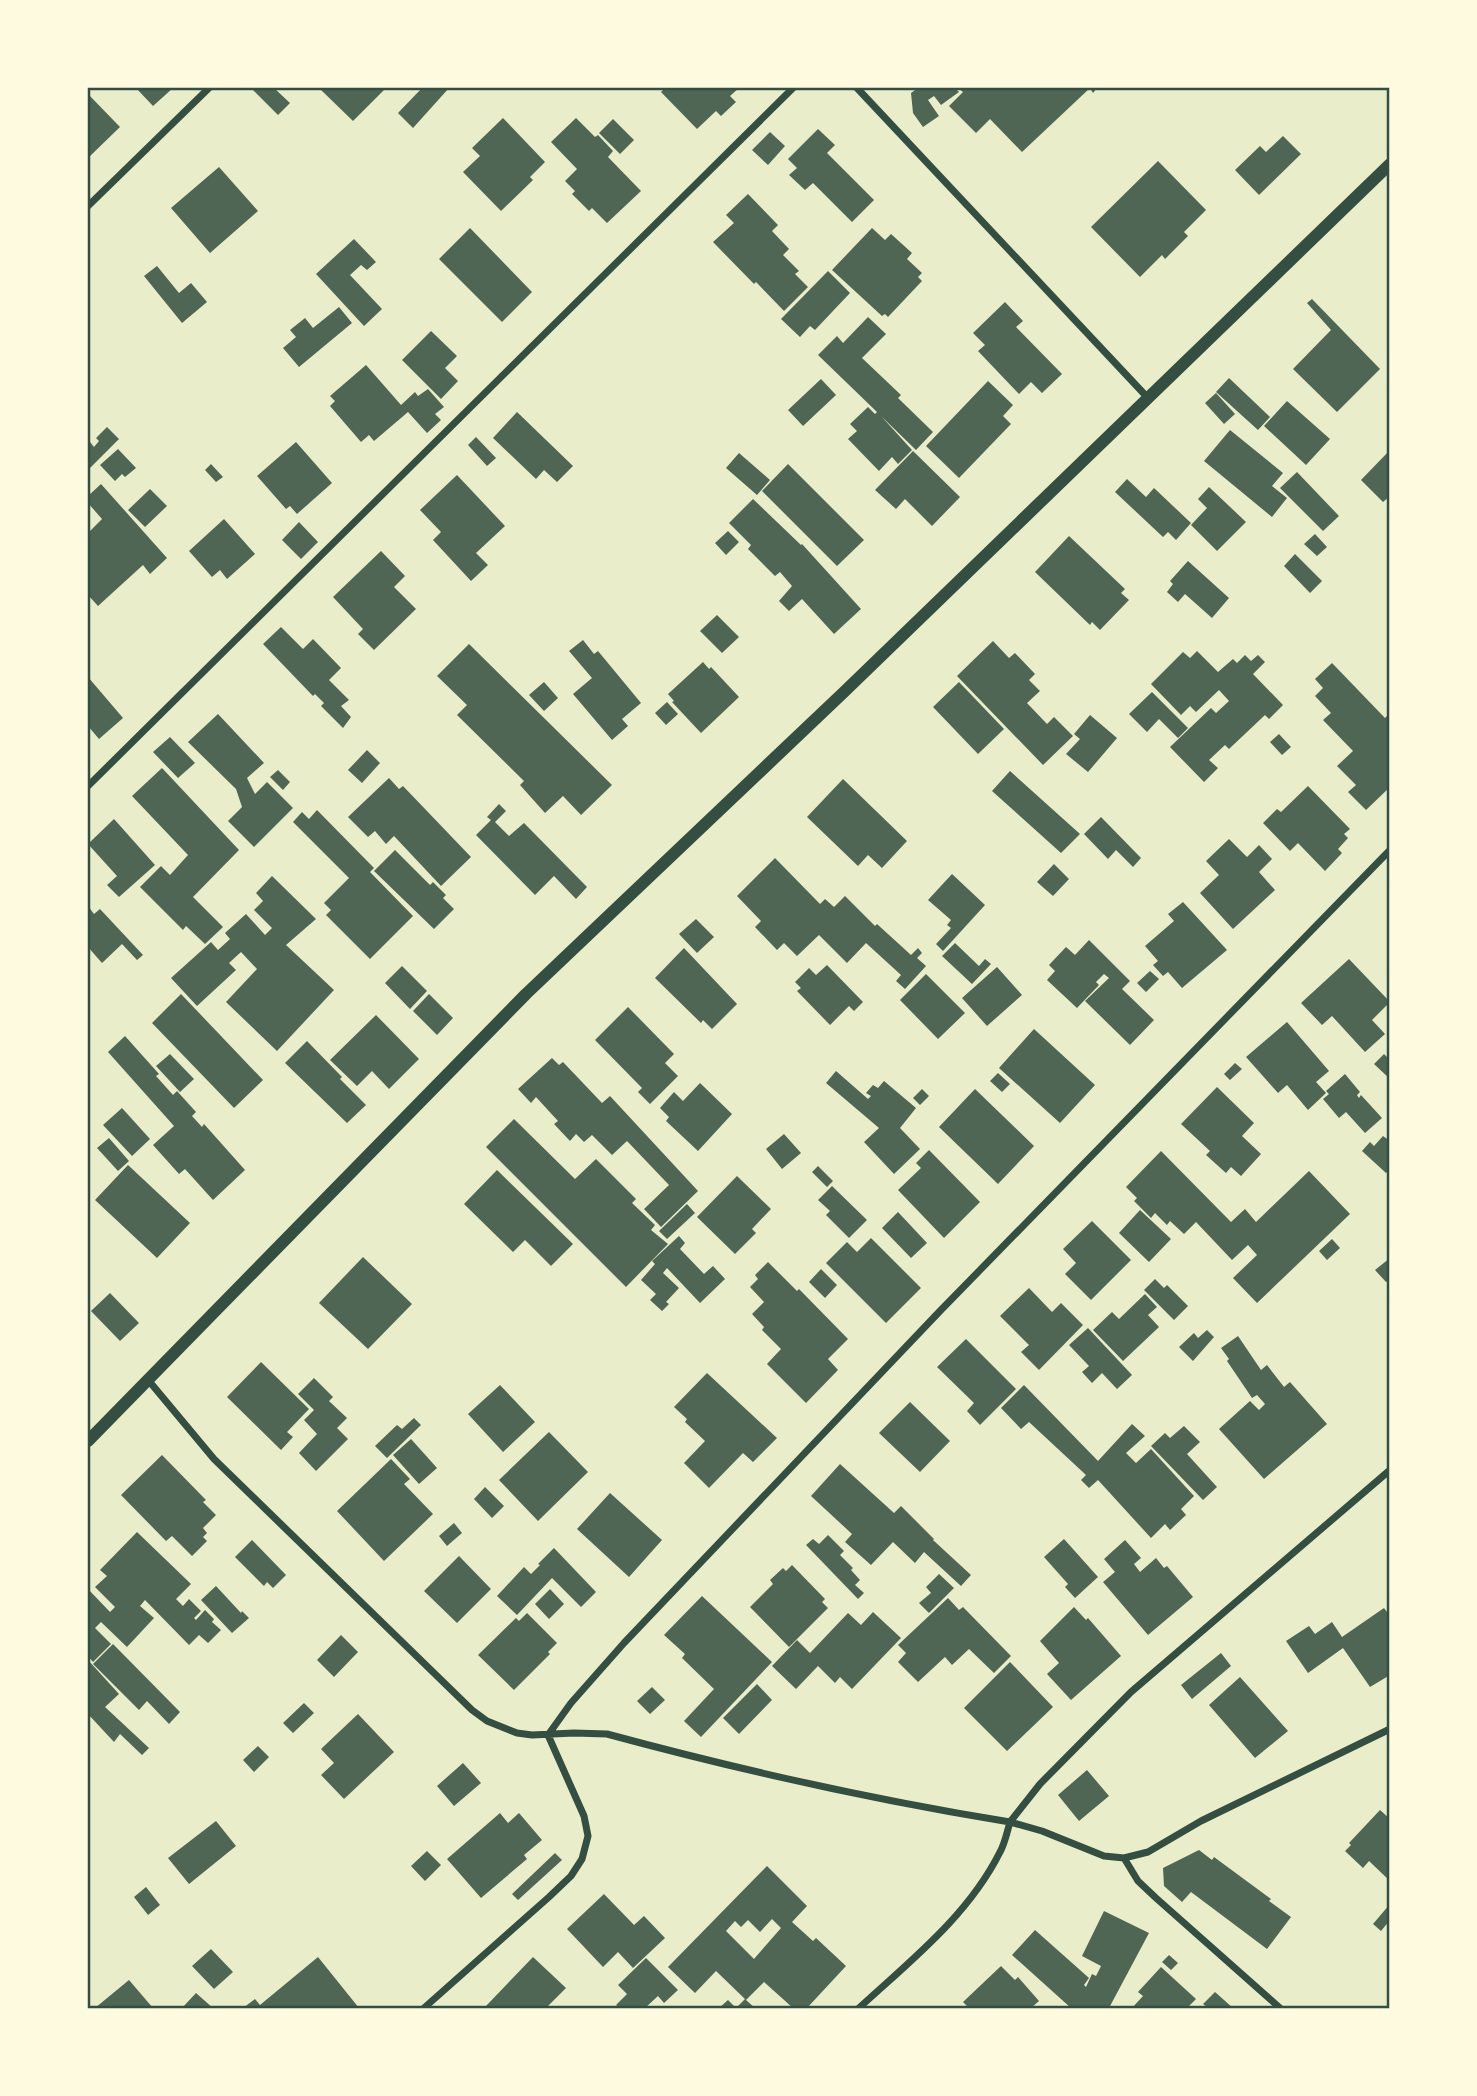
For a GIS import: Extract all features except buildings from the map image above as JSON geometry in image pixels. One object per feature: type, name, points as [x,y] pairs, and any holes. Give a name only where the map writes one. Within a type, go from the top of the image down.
[{"type":"street","points":[[88,206],[209,88]]},
{"type":"street","points":[[88,786],[793,88]]},
{"type":"street","points":[[857,88],[1148,398]]},
{"type":"street","points":[[88,1441],[526,994],[844,692],[1390,164]]},
{"type":"street","points":[[548,1735],[571,1703],[624,1643],[789,1469],[1390,850]]},
{"type":"street","points":[[149,1381],[214,1460],[362,1601],[449,1690],[487,1721],[504,1729],[532,1735],[607,1734],[845,1792],[1010,1822],[1042,1831],[1104,1856],[1124,1858],[1148,1852],[1201,1821],[1390,1729]]},
{"type":"street","points":[[859,2008],[946,1929],[1002,1851],[1010,1822],[1040,1784],[1132,1692],[1390,1470]]},
{"type":"street","points":[[424,2008],[549,1897],[571,1875],[582,1859],[588,1836],[584,1816],[548,1735]]},
{"type":"street","points":[[1124,1858],[1138,1881],[1280,2008]]}]
